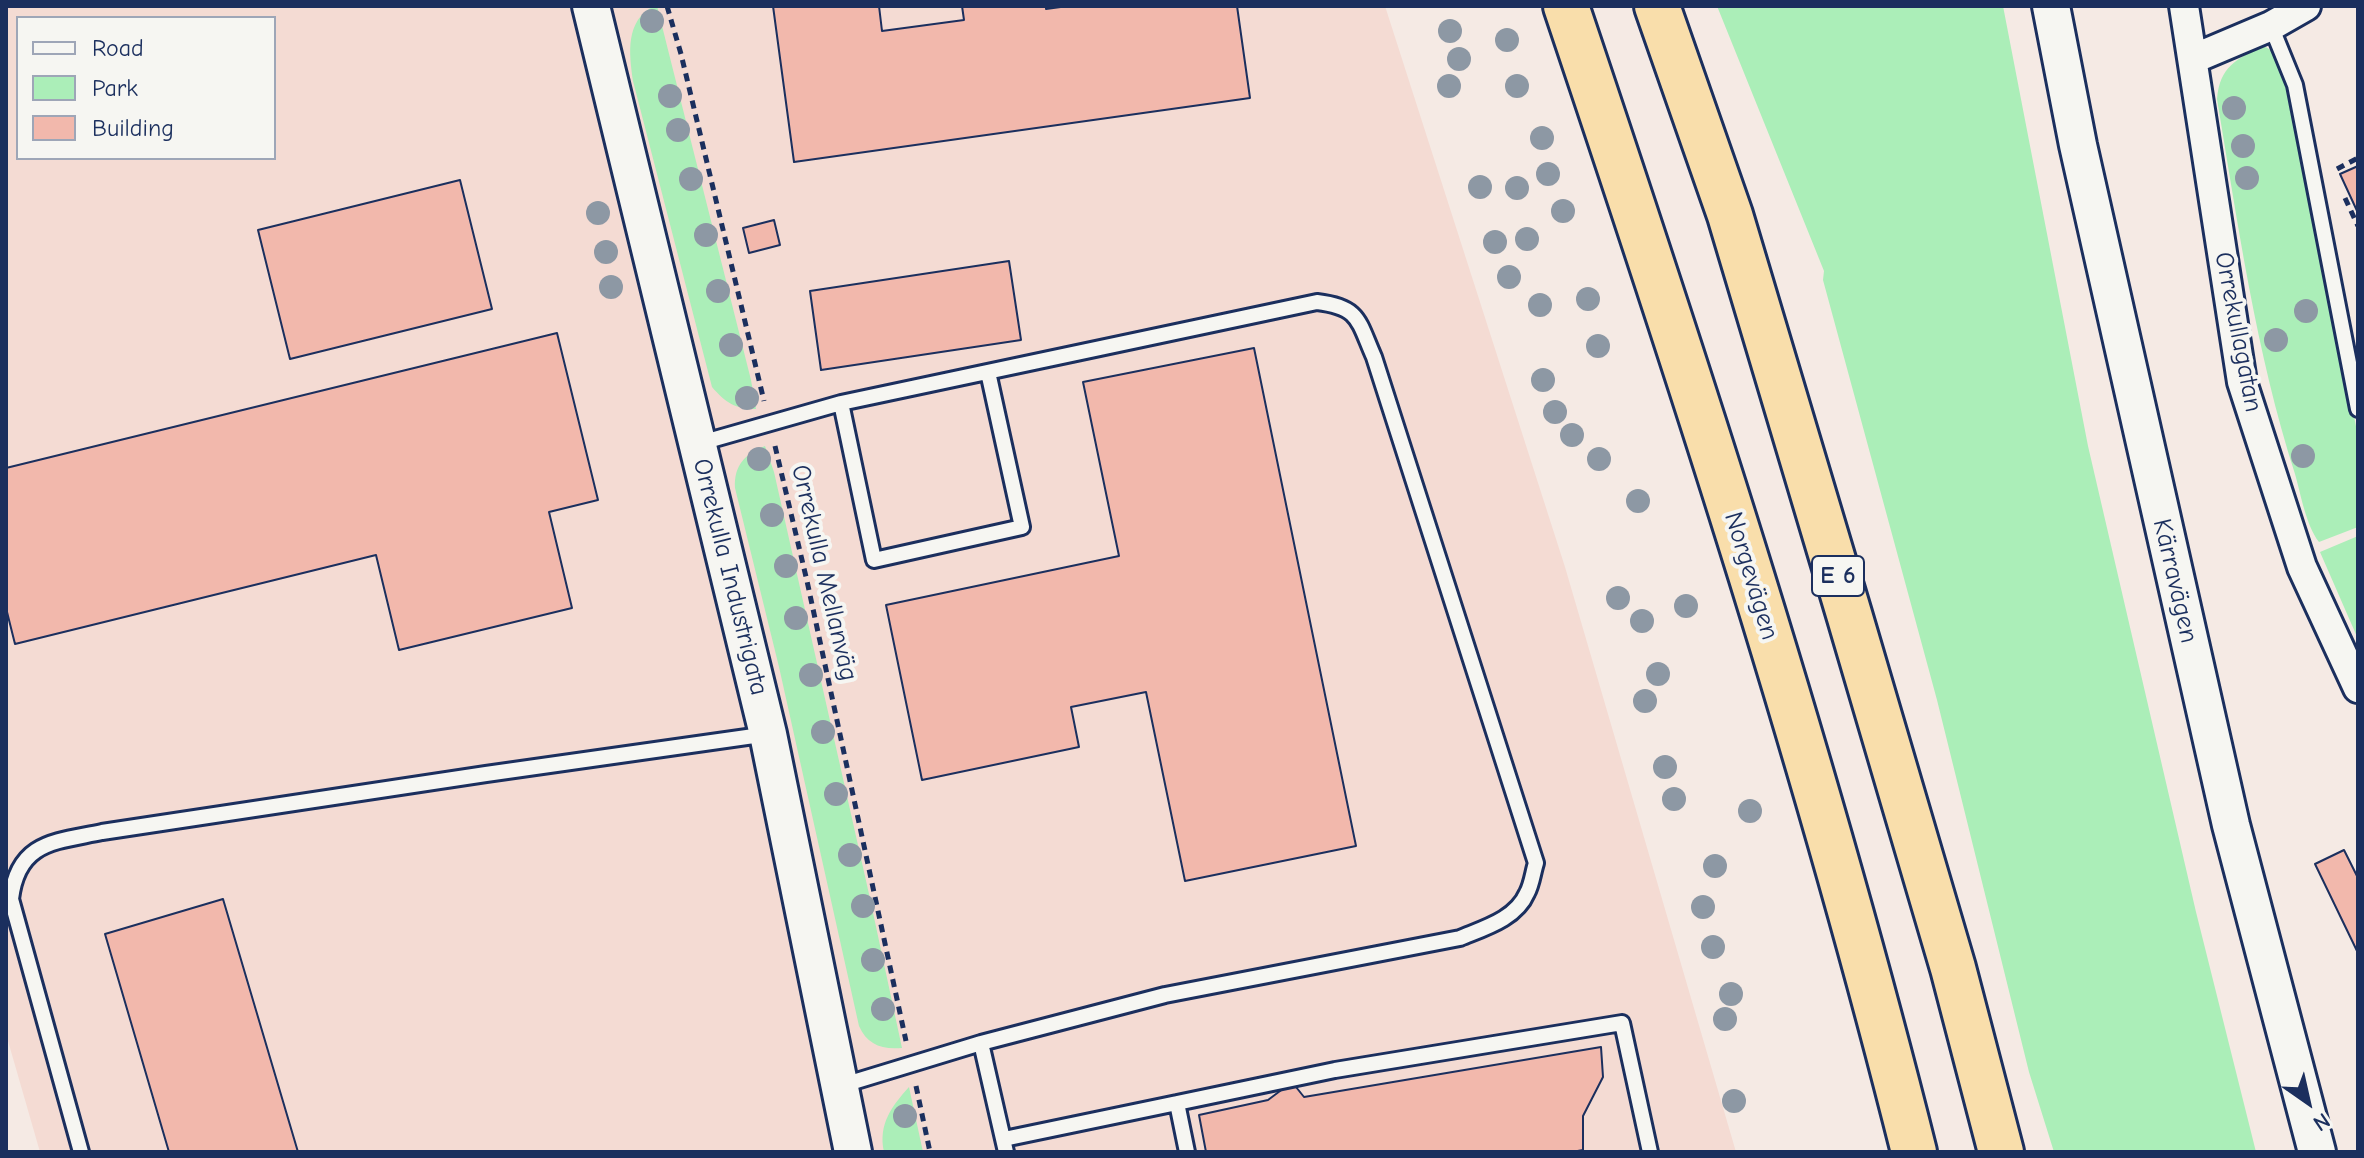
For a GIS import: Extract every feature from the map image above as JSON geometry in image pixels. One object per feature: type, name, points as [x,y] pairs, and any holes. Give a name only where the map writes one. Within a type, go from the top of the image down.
[{"type":"highway","name":"Norgevägen","points":[[1566,6],[1649,252],[1770,635],[1874,991],[1914,1152]]},
{"type":"highway","name":"E 6","points":[[1657,6],[1730,215],[1761,318],[1953,968],[2001,1152]]},
{"type":"street","name":"Orrekulla Industrigata","points":[[591,6],[768,734],[853,1152]]},
{"type":"street","name":"Kärravägen","points":[[2051,6],[2081,160],[2228,810],[2317,1152]]},
{"type":"street","name":"Orrekullagatan","points":[[2184,6],[2242,382],[2302,567],[2358,688]]},
{"type":"street","points":[[2193,59],[2271,26],[2306,6]]},
{"type":"lane","points":[[2271,26],[2295,85],[2358,409]]},
{"type":"lane","points":[[697,444],[841,403],[1317,302],[1341,305],[1356,317],[1374,357],[1536,863],[1527,895],[1514,911],[1496,923],[1460,938],[1165,995],[981,1043],[839,1086]]},
{"type":"lane","points":[[841,403],[874,560],[1022,527],[988,372]]},
{"type":"lane","points":[[81,1152],[11,899],[13,883],[23,861],[44,844],[102,832],[768,734]]},
{"type":"lane","points":[[981,1043],[1005,1145],[1177,1103],[1335,1070],[1622,1023],[1650,1152]]},
{"type":"lane","points":[[1177,1103],[1187,1152]]},
{"type":"path","name":"Orrekulla Mellanväg","points":[[667,6],[810,596],[930,1152]]},
{"type":"shaded area","points":[[6,6],[1385,6],[1565,567],[1736,1152],[40,1152],[6,1034]]},
{"type":"green space","points":[[657,6],[756,409],[731,404],[712,387],[633,81],[631,39],[638,20]]},
{"type":"green space","points":[[1717,6],[2003,6],[2088,446],[2196,912],[2256,1152],[2054,1152],[2029,1072],[1937,700],[1823,280],[1824,271]]},
{"type":"green space","points":[[2262,46],[2274,53],[2284,73],[2358,437],[2358,527],[2319,542],[2304,510],[2269,382],[2249,288],[2217,99],[2222,79],[2231,65]]},
{"type":"green space","points":[[765,446],[774,472],[902,1048],[876,1044],[866,1037],[859,1026],[779,667],[735,488],[736,473],[742,461]]},
{"type":"green space","points":[[2358,536],[2358,639],[2320,552]]},
{"type":"green space","points":[[909,1087],[923,1152],[884,1152],[885,1124]]},
{"type":"building","points":[[773,6],[879,6],[882,31],[964,20],[962,6],[1046,6],[1046,9],[1068,6],[1237,6],[1250,98],[794,162]]},
{"type":"building","points":[[2358,166],[2358,213],[2340,174]]},
{"type":"building","points":[[460,180],[492,309],[290,359],[258,230]]},
{"type":"building","points":[[774,220],[780,245],[749,253],[743,228]]},
{"type":"building","points":[[1009,261],[1021,340],[821,370],[810,291]]},
{"type":"building","points":[[557,333],[598,500],[549,512],[572,608],[399,650],[376,555],[15,644],[6,608],[6,468]]},
{"type":"building","points":[[1254,348],[1356,846],[1185,881],[1146,692],[1071,707],[1079,747],[922,780],[886,605],[1119,556],[1083,382]]},
{"type":"building","points":[[2344,850],[2358,878],[2358,953],[2315,864]]},
{"type":"building","points":[[223,899],[298,1152],[169,1152],[105,934]]},
{"type":"building","points":[[1601,1047],[1603,1077],[1583,1116],[1583,1150],[1206,1152],[1199,1115],[1268,1100],[1292,1082],[1304,1097]]}]
